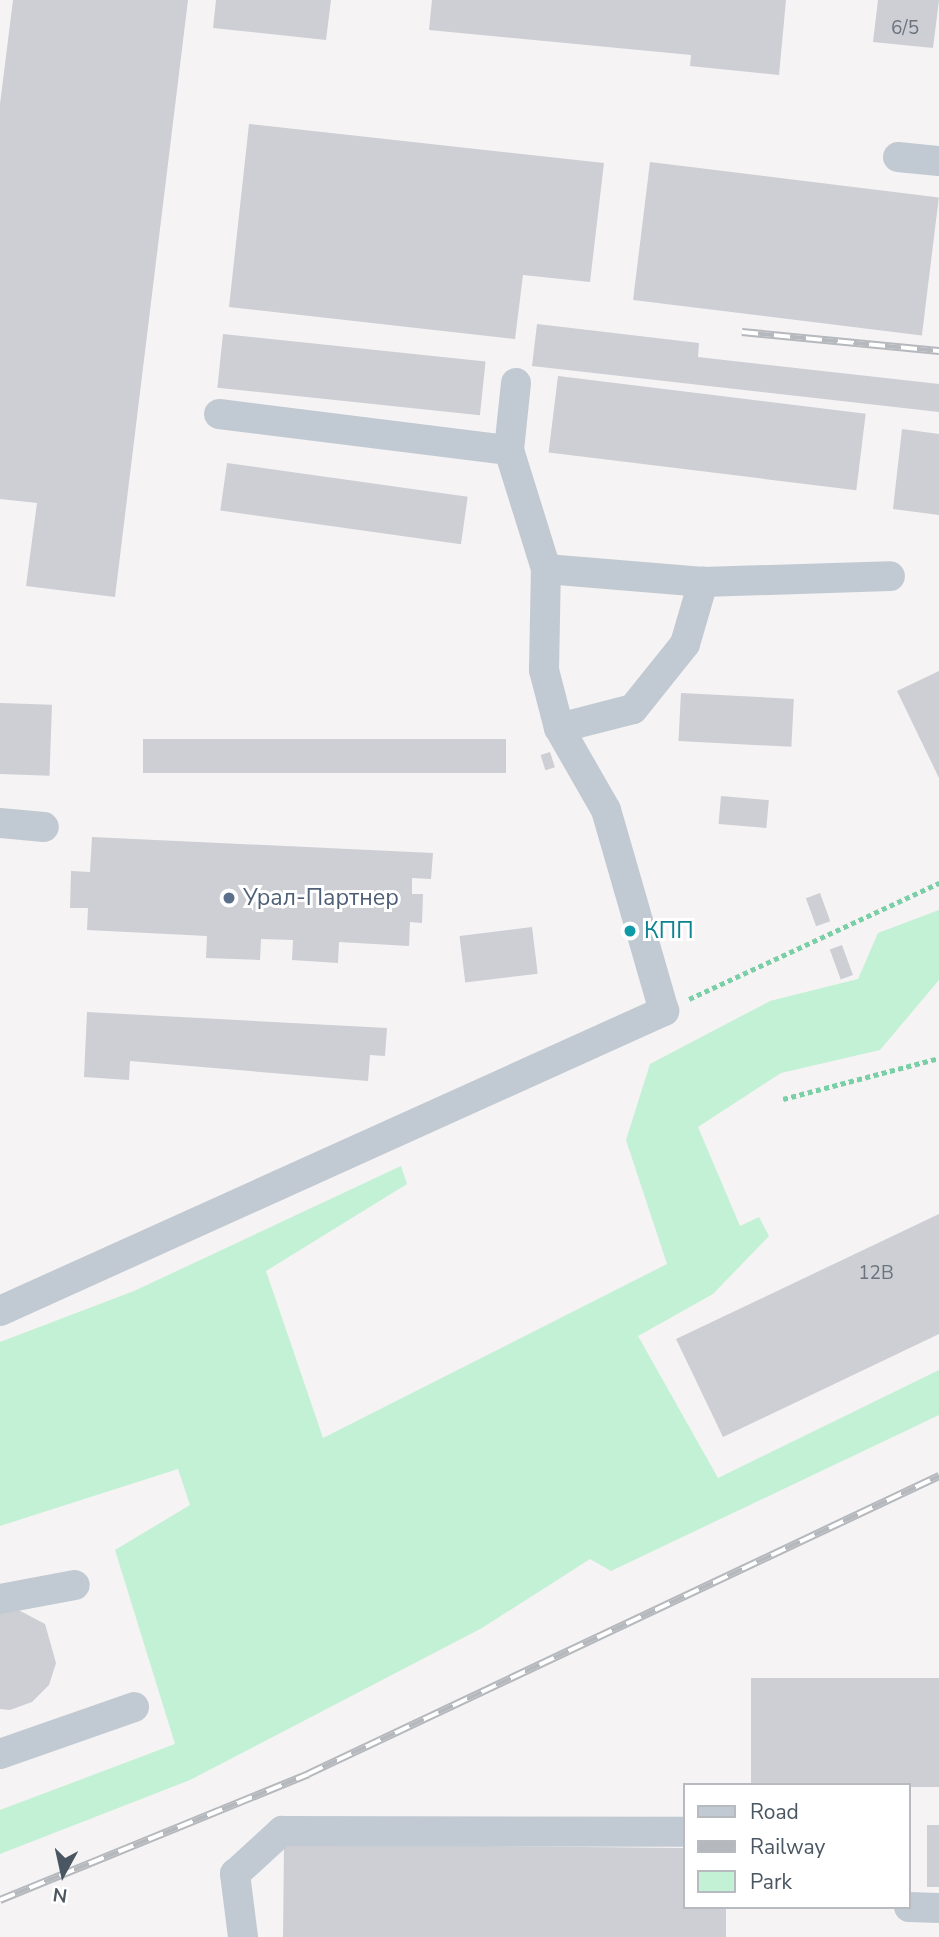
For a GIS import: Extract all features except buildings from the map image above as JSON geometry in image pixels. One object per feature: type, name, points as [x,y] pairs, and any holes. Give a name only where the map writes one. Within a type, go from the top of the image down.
[{"type":"street","points":[[898,157],[939,161]]},
{"type":"street","points":[[0,1311],[664,1011],[606,810],[559,728],[544,670],[546,569],[509,450],[516,383]]},
{"type":"street","points":[[219,414],[509,450]]},
{"type":"street","points":[[546,569],[703,582],[890,576]]},
{"type":"street","points":[[559,728],[633,709],[685,644],[703,582]]},
{"type":"street","points":[[0,824],[44,827]]},
{"type":"street","points":[[0,1600],[75,1585]]},
{"type":"street","points":[[0,1754],[134,1707]]},
{"type":"street","points":[[243,1937],[235,1874],[282,1831],[684,1832]]},
{"type":"street","points":[[911,1907],[939,1908]]},
{"type":"path","points":[[664,1011],[939,883]]},
{"type":"path","points":[[782,1099],[939,1058]]},
{"type":"green space","points":[[939,910],[939,980],[880,1050],[781,1073],[698,1127],[740,1226],[759,1217],[769,1236],[713,1294],[638,1336],[718,1478],[939,1370],[939,1415],[611,1571],[590,1559],[482,1628],[190,1780],[0,1854],[0,1810],[175,1744],[115,1550],[190,1505],[178,1469],[0,1526],[0,1342],[134,1291],[401,1166],[407,1184],[266,1271],[323,1438],[667,1264],[626,1140],[650,1064],[770,1001],[858,979],[878,933]]},
{"type":"railway","points":[[742,332],[939,351]]},
{"type":"railway","points":[[0,1900],[308,1774],[939,1476]]},
{"type":"place","name":"Урал-Партнер","points":[[229,898]]},
{"type":"place","name":"КПП","points":[[630,931]]}]
